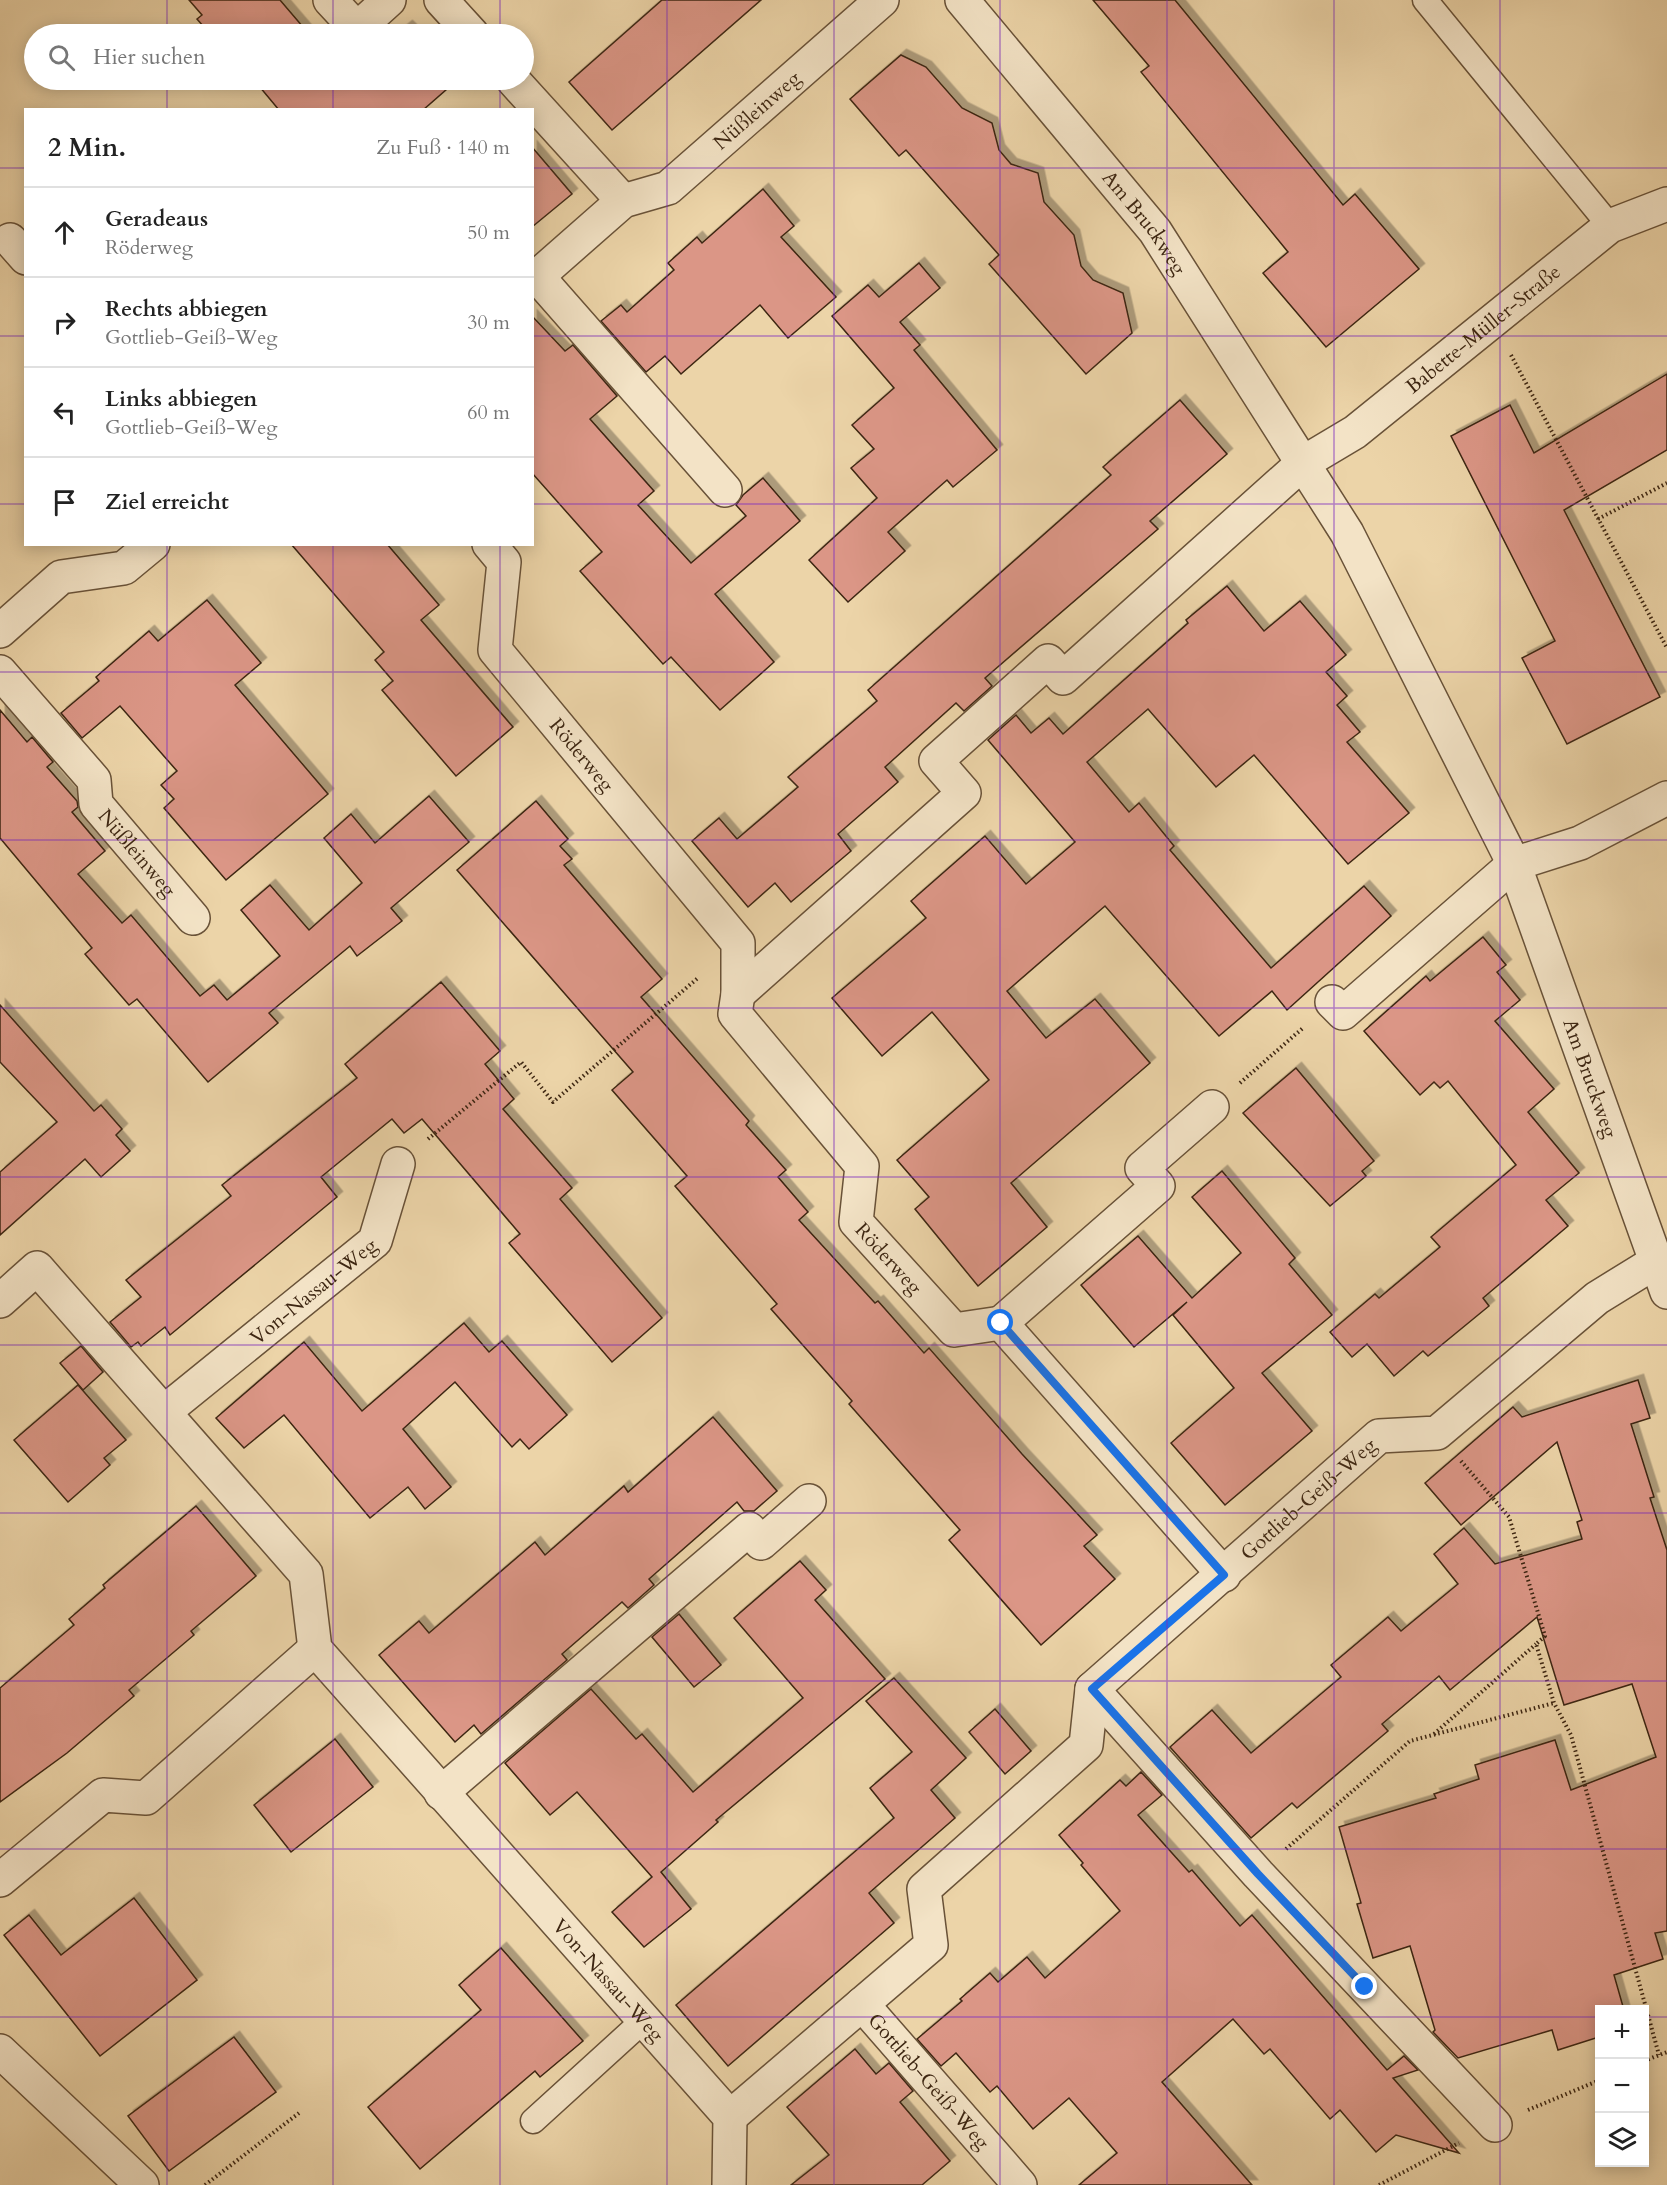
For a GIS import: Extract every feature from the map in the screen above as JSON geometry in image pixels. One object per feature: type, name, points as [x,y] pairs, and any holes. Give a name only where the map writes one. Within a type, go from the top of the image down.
[{"type":"street","points":[[330,0],[352,24]]},
{"type":"street","points":[[363,24],[389,0]]},
{"type":"street","points":[[441,0],[463,24]]},
{"type":"street","name":"Nüßleinweg","points":[[725,490],[535,278],[623,201],[668,188],[882,0]]},
{"type":"street","name":"Am Bruckweg","points":[[962,0],[1155,231],[1347,533],[1514,864],[1664,1281]]},
{"type":"street","points":[[522,90],[623,201]]},
{"type":"street","name":"Babette-Müller-Straße","points":[[1303,463],[1355,432],[1610,226],[1667,204]]},
{"type":"street","points":[[738,994],[964,793],[936,761],[1048,661],[1063,678],[1303,463]]},
{"type":"street","points":[[0,631],[61,577],[124,568],[151,546]]},
{"type":"street","name":"Röderweg","points":[[491,546],[504,562],[495,650],[738,943],[738,994],[735,1014],[862,1166],[856,1222],[954,1330],[1001,1323]]},
{"type":"street","name":"Nüßleinweg","points":[[0,672],[94,780],[96,804],[193,918]]},
{"type":"street","points":[[1332,1002],[1343,1013],[1514,864],[1580,843],[1667,798]]},
{"type":"street","points":[[1212,1107],[1142,1168],[1158,1186],[1001,1323],[1224,1575]]},
{"type":"street","name":"Von-Nassau-Weg","points":[[165,1412],[375,1241],[398,1164]]},
{"type":"street","points":[[0,1301],[37,1268],[306,1574],[315,1649],[146,1798],[103,1795],[0,1880]]},
{"type":"street","points":[[1437,1433],[1597,1298],[1664,1281]]},
{"type":"street","name":"Gottlieb-Geiß-Weg","points":[[730,2117],[931,1945],[924,1888],[1086,1745],[1092,1689],[1379,1436],[1437,1433]]},
{"type":"street","points":[[441,1793],[749,1529],[760,1543],[809,1501]]},
{"type":"street","name":"Von-Nassau-Weg","points":[[315,1649],[730,2117]]},
{"type":"street","points":[[1092,1689],[1258,1874],[1494,2125]]},
{"type":"street","name":"Gottlieb-Geiß-Weg","points":[[862,2004],[1020,2185]]},
{"type":"street","points":[[0,2051],[142,2185]]},
{"type":"street","points":[[729,2185],[730,2117]]},
{"type":"lane","points":[[1425,0],[1610,226]]},
{"type":"lane","points":[[533,2121],[644,2020]]},
{"type":"path","points":[[1493,320],[1667,648]]},
{"type":"path","points":[[1598,519],[1667,483]]},
{"type":"path","points":[[398,1164],[521,1062],[553,1102],[738,943]]},
{"type":"path","points":[[1212,1107],[1332,1002]]},
{"type":"path","points":[[1434,1735],[1545,1636],[1509,1517],[1437,1433]]},
{"type":"path","points":[[1536,1644],[1554,1703],[1571,1735],[1659,2055]]},
{"type":"path","points":[[1258,1874],[1410,1741],[1554,1703]]},
{"type":"path","points":[[1649,2059],[1667,2052]]},
{"type":"path","points":[[205,2185],[298,2113]]},
{"type":"building","points":[[189,0],[280,0],[300,24],[201,24],[197,19],[202,15]]},
{"type":"building","points":[[662,0],[761,0],[612,130],[569,82]]},
{"type":"building","points":[[1093,0],[1175,0],[1343,205],[1355,194],[1419,269],[1326,347],[1263,273],[1288,252],[1141,72],[1149,66]]},
{"type":"building","points":[[901,55],[926,67],[962,108],[992,123],[999,150],[1011,164],[1038,173],[1044,202],[1074,235],[1081,266],[1093,280],[1123,293],[1132,333],[1086,374],[989,264],[999,255],[906,150],[899,156],[850,99]]},
{"type":"building","points":[[262,90],[446,90],[425,108],[277,108]]},
{"type":"building","points":[[534,149],[572,194],[534,225]]},
{"type":"building","points":[[763,189],[794,226],[781,237],[836,297],[788,338],[760,305],[681,374],[665,356],[646,372],[601,321],[621,305],[627,312],[674,270],[668,263],[697,237],[702,243]]},
{"type":"building","points":[[919,263],[940,288],[900,322],[920,345],[914,350],[997,450],[953,487],[947,480],[888,532],[905,551],[848,602],[809,560],[877,498],[851,468],[874,449],[852,425],[894,388],[832,316],[868,285],[879,297]]},
{"type":"building","points":[[534,318],[565,351],[573,345],[617,396],[590,419],[654,491],[638,505],[691,563],[746,516],[736,505],[743,495],[763,478],[800,521],[715,594],[774,662],[720,710],[671,657],[663,664],[580,571],[602,552],[534,475]]},
{"type":"building","points":[[1667,374],[1667,450],[1564,510],[1660,697],[1567,744],[1522,658],[1555,641],[1451,436],[1510,405],[1534,453]]},
{"type":"building","points":[[1180,400],[1227,454],[1150,521],[1158,529],[985,678],[992,686],[964,711],[956,703],[885,767],[898,782],[838,834],[851,851],[791,902],[775,883],[748,907],[692,841],[719,818],[737,839],[798,787],[788,777],[877,701],[868,690],[1111,475],[1103,467]]},
{"type":"building","points":[[293,546],[389,546],[439,605],[421,620],[513,727],[456,776],[382,690],[393,681],[375,660],[384,652]]},
{"type":"building","points":[[1227,586],[1264,631],[1300,601],[1346,655],[1326,672],[1347,696],[1337,705],[1360,732],[1347,742],[1409,813],[1348,864],[1254,755],[1216,787],[1148,709],[1087,762],[1129,812],[1139,803],[1174,846],[1170,850],[1271,968],[1364,886],[1391,916],[1287,1010],[1272,991],[1219,1036],[1105,906],[1007,991],[1046,1038],[1095,999],[1150,1063],[1011,1183],[1047,1227],[978,1286],[915,1209],[929,1197],[897,1160],[989,1080],[932,1012],[882,1056],[832,998],[926,918],[911,901],[985,836],[1026,884],[1075,842],[988,740],[1016,715],[1031,733],[1049,718],[1063,734],[1188,623],[1186,620]]},
{"type":"building","points":[[207,600],[261,663],[235,685],[328,794],[226,880],[164,808],[174,799],[161,785],[177,771],[120,706],[82,738],[61,713],[99,681],[96,677],[149,631],[158,641]]},
{"type":"building","points":[[0,710],[27,742],[32,737],[53,762],[47,767],[77,801],[78,807],[72,812],[105,851],[78,874],[122,923],[131,915],[200,996],[214,985],[227,1000],[280,956],[241,910],[270,885],[309,930],[362,883],[324,838],[351,814],[375,843],[429,796],[469,842],[391,908],[402,921],[357,956],[350,946],[269,1013],[278,1023],[208,1082],[137,999],[129,1005],[85,954],[92,948],[0,838]]},
{"type":"building","points":[[536,801],[568,839],[560,846],[572,859],[564,865],[662,979],[641,997],[749,1121],[746,1125],[786,1170],[778,1177],[808,1212],[799,1220],[875,1303],[878,1301],[924,1353],[929,1348],[1097,1535],[1084,1546],[1115,1579],[1041,1645],[949,1540],[960,1530],[849,1404],[852,1401],[771,1309],[777,1304],[675,1186],[687,1176],[612,1090],[633,1072],[457,870]]},
{"type":"building","points":[[1483,937],[1506,965],[1497,972],[1520,1000],[1495,1021],[1554,1089],[1528,1112],[1579,1173],[1546,1200],[1568,1226],[1483,1298],[1489,1306],[1428,1356],[1423,1351],[1394,1376],[1367,1344],[1352,1357],[1330,1332],[1375,1294],[1379,1298],[1440,1247],[1431,1237],[1516,1165],[1448,1081],[1440,1088],[1434,1082],[1420,1095],[1364,1031],[1426,976],[1430,981]]},
{"type":"building","points":[[441,982],[500,1051],[485,1064],[514,1099],[503,1109],[572,1188],[560,1199],[662,1318],[612,1362],[509,1243],[520,1234],[422,1119],[404,1133],[392,1119],[321,1177],[337,1197],[170,1335],[165,1327],[141,1346],[138,1342],[131,1347],[110,1322],[141,1297],[126,1280],[231,1196],[222,1185],[357,1078],[345,1064]]},
{"type":"building","points":[[0,1005],[94,1111],[101,1105],[122,1129],[116,1135],[130,1151],[101,1177],[85,1159],[0,1235],[0,1172],[57,1122],[0,1062]]},
{"type":"building","points":[[1296,1068],[1374,1161],[1362,1171],[1366,1176],[1330,1206],[1243,1113]]},
{"type":"building","points":[[1222,1171],[1295,1258],[1289,1264],[1332,1315],[1262,1373],[1312,1431],[1225,1505],[1171,1443],[1234,1388],[1173,1315],[1187,1302],[1134,1347],[1081,1285],[1138,1236],[1192,1298],[1241,1253],[1192,1197]]},
{"type":"building","points":[[464,1323],[489,1352],[502,1341],[567,1415],[529,1449],[520,1439],[512,1447],[455,1382],[403,1429],[451,1487],[425,1509],[408,1487],[370,1518],[284,1415],[244,1448],[216,1418],[304,1342],[362,1411]]},
{"type":"building","points":[[81,1346],[103,1372],[83,1390],[60,1363]]},
{"type":"building","points":[[1638,1380],[1650,1418],[1631,1424],[1654,1497],[1650,1498],[1667,1550],[1667,1931],[1655,1933],[1663,1959],[1614,1975],[1623,2005],[1595,2005],[1595,2038],[1558,2050],[1552,2030],[1458,2058],[1433,2032],[1435,2030],[1410,1946],[1373,1958],[1357,1904],[1361,1903],[1339,1827],[1436,1798],[1434,1794],[1479,1779],[1475,1765],[1555,1740],[1571,1790],[1656,1757],[1632,1684],[1564,1705],[1537,1617],[1450,1690],[1439,1676],[1382,1724],[1388,1731],[1297,1808],[1292,1803],[1251,1838],[1170,1747],[1212,1710],[1251,1753],[1341,1677],[1331,1665],[1388,1617],[1401,1631],[1458,1584],[1434,1554],[1464,1528],[1495,1564],[1582,1539],[1577,1522],[1582,1520],[1557,1442],[1461,1525],[1425,1483],[1513,1407],[1522,1417]]},
{"type":"building","points":[[78,1385],[126,1440],[104,1458],[110,1465],[68,1502],[14,1440]]},
{"type":"building","points":[[713,1417],[777,1491],[754,1511],[744,1511],[737,1502],[649,1579],[654,1585],[628,1608],[622,1602],[562,1654],[567,1660],[481,1734],[474,1725],[455,1742],[379,1655],[419,1621],[429,1633],[535,1542],[545,1555],[624,1486],[628,1492]]},
{"type":"building","points":[[196,1506],[256,1576],[191,1631],[194,1635],[129,1690],[134,1696],[67,1753],[0,1802],[0,1688],[74,1625],[69,1619],[105,1588],[103,1585]]},
{"type":"building","points":[[800,1561],[826,1590],[815,1600],[885,1679],[716,1820],[718,1822],[661,1872],[691,1909],[644,1947],[612,1912],[652,1877],[577,1792],[550,1815],[505,1763],[591,1689],[636,1739],[642,1734],[693,1792],[803,1698],[734,1618]]},
{"type":"building","points":[[679,1614],[721,1665],[694,1687],[652,1637]]},
{"type":"building","points":[[894,1678],[966,1758],[931,1790],[955,1818],[869,1893],[894,1923],[728,2066],[676,2005],[894,1818],[870,1788],[912,1752],[866,1701]]},
{"type":"building","points":[[995,1709],[1031,1751],[1005,1774],[969,1732]]},
{"type":"building","points":[[335,1739],[373,1787],[291,1852],[254,1805]]},
{"type":"building","points":[[1141,1772],[1162,1795],[1138,1815],[1189,1872],[1192,1870],[1240,1926],[1252,1915],[1387,2070],[1404,2056],[1418,2070],[1393,2078],[1459,2153],[1396,2135],[1376,2152],[1340,2110],[1330,2119],[1270,2049],[1264,2054],[1233,2019],[1162,2082],[1252,2185],[1079,2185],[1117,2153],[1069,2098],[1033,2129],[997,2086],[990,2092],[956,2053],[941,2066],[917,2039],[962,2001],[960,1999],[990,1973],[998,1982],[1027,1957],[1045,1978],[1120,1911],[1059,1835],[1120,1780],[1126,1786]]},
{"type":"building","points":[[134,1898],[197,1980],[100,2056],[4,1935],[29,1915],[61,1955]]},
{"type":"building","points":[[501,1948],[583,2041],[540,2077],[535,2071],[420,2169],[368,2107],[481,2010],[459,1985]]},
{"type":"building","points":[[234,2037],[276,2092],[169,2171],[128,2116]]},
{"type":"building","points":[[855,2049],[876,2074],[889,2063],[913,2091],[900,2102],[950,2161],[922,2185],[791,2185],[829,2155],[787,2107]]},
{"type":"route","points":[[1001,1323],[1224,1575],[1092,1689],[1258,1874],[1365,1987]]}]
